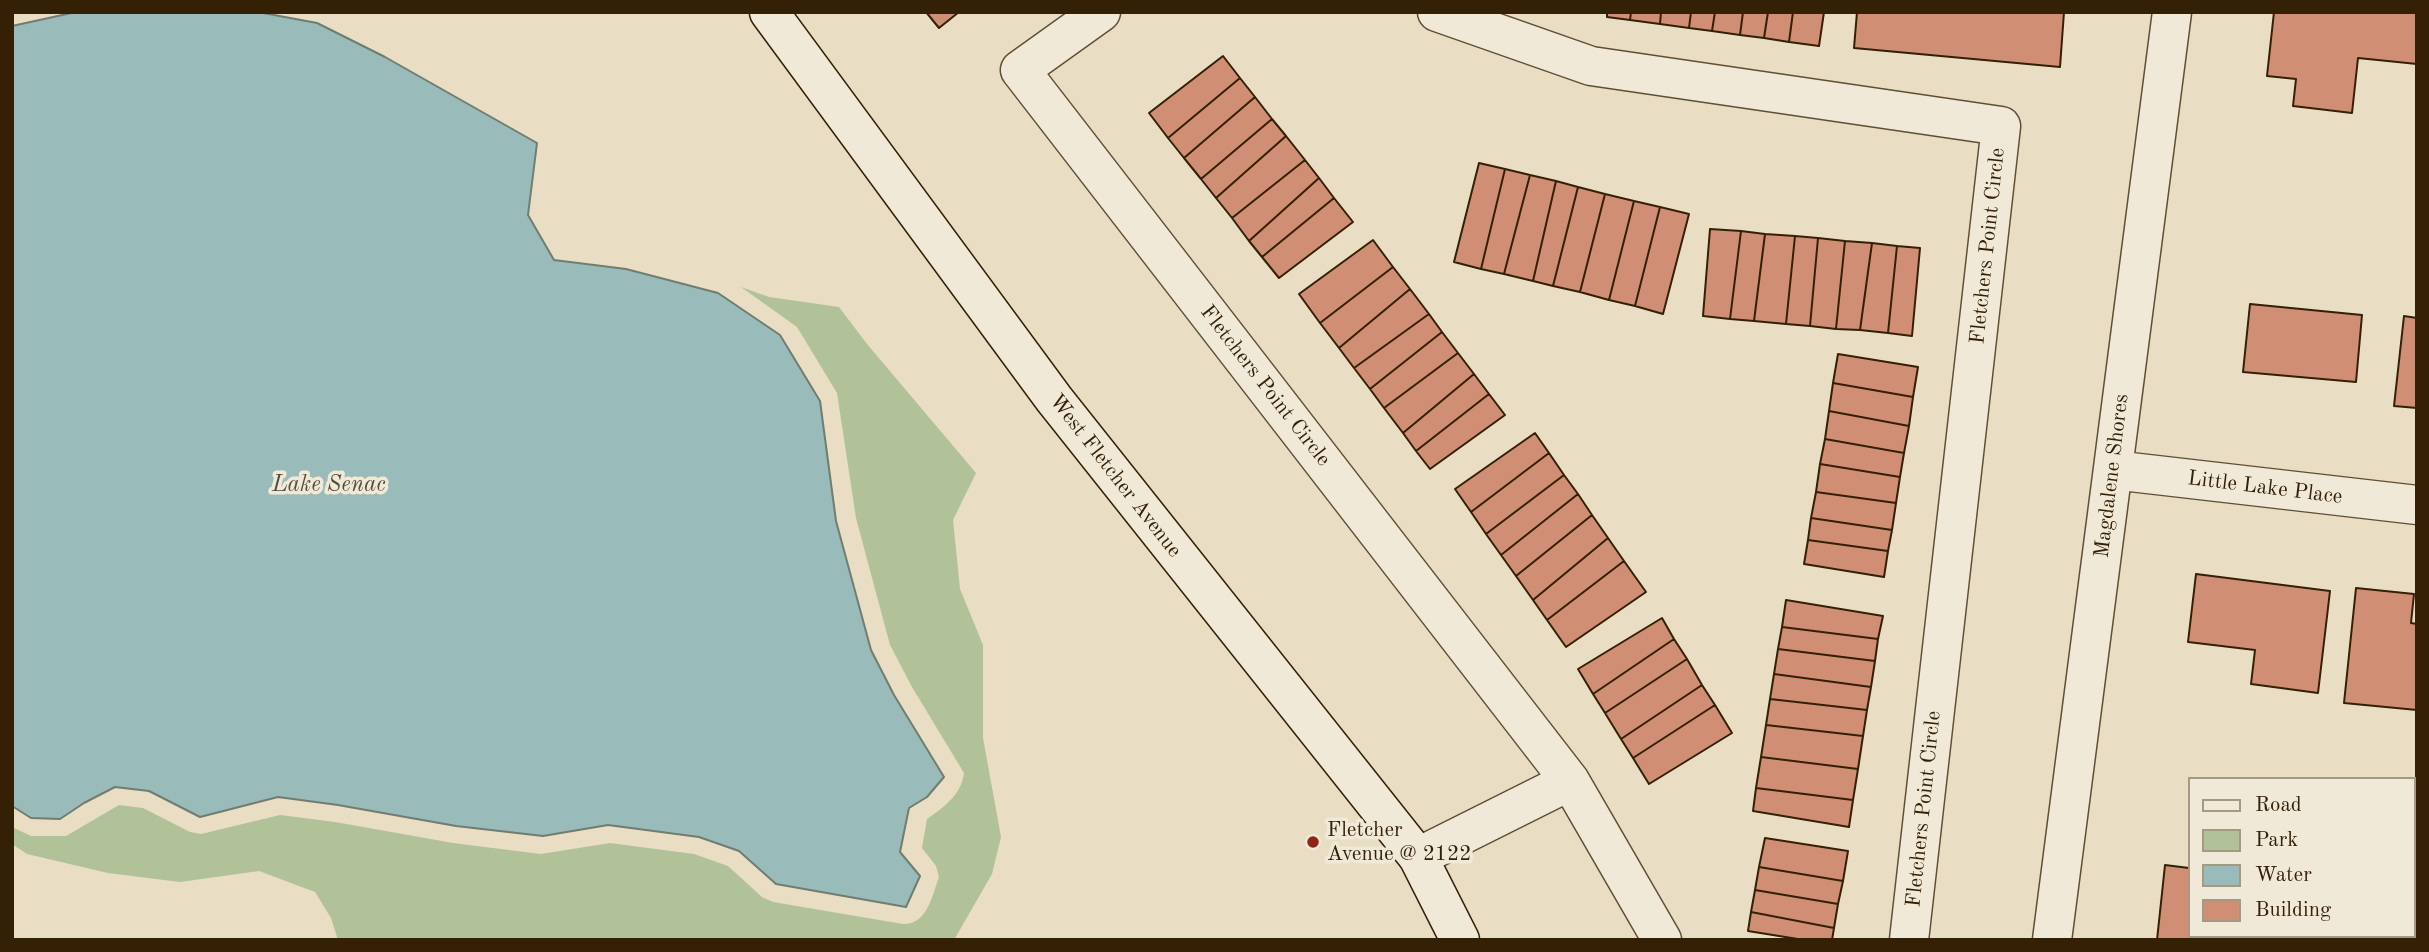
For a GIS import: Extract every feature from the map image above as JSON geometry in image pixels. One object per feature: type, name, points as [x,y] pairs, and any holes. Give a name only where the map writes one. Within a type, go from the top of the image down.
[{"type":"street","name":"West Fletcher Avenue","points":[[769,12],[1054,399],[1418,857],[1460,940]]},
{"type":"street","name":"Fletchers Point Circle","points":[[1101,12],[1020,70],[1570,781],[1662,940]]},
{"type":"street","name":"Fletchers Point Circle","points":[[1437,12],[1591,66],[2001,126],[1909,940]]},
{"type":"street","name":"Magdalene Shores","points":[[2052,940],[2172,12]]},
{"type":"street","name":"Little Lake Place","points":[[2113,470],[2417,505]]},
{"type":"street","points":[[1418,857],[1570,781]]},
{"type":"green space","points":[[741,287],[769,297],[839,307],[976,473],[953,520],[960,589],[983,645],[983,738],[1001,837],[992,874],[954,940],[338,940],[331,918],[315,892],[259,871],[180,882],[108,873],[27,854],[12,844],[12,827],[31,836],[66,836],[119,805],[143,808],[190,832],[201,834],[280,815],[453,843],[541,854],[610,843],[694,854],[728,866],[762,897],[773,902],[903,924],[918,920],[931,900],[939,877],[936,866],[922,848],[927,819],[956,794],[964,773],[890,645],[856,518],[837,393],[797,327]]},
{"type":"water","name":"Lake Senac","points":[[76,12],[258,12],[317,23],[385,57],[537,143],[528,215],[554,260],[626,269],[718,293],[780,335],[820,401],[836,521],[871,650],[894,695],[944,777],[927,797],[909,808],[900,852],[920,876],[906,907],[776,884],[739,851],[699,837],[608,825],[543,836],[456,826],[278,797],[200,817],[149,791],[115,787],[60,819],[31,818],[12,806],[12,26]]},
{"type":"building","points":[[926,12],[959,12],[939,28]]},
{"type":"building","points":[[1607,12],[1631,12],[1630,20],[1607,17]]},
{"type":"building","points":[[1631,12],[1661,12],[1660,24],[1630,20]]},
{"type":"building","points":[[1661,12],[1691,12],[1689,28],[1660,24]]},
{"type":"building","points":[[1691,12],[1715,12],[1712,31],[1689,28]]},
{"type":"building","points":[[1715,12],[1743,12],[1740,35],[1712,31]]},
{"type":"building","points":[[1743,12],[1768,12],[1764,38],[1740,35]]},
{"type":"building","points":[[1768,12],[1793,12],[1789,42],[1764,38]]},
{"type":"building","points":[[1793,12],[1824,12],[1819,46],[1789,42]]},
{"type":"building","points":[[1857,12],[2064,12],[2060,67],[1854,48]]},
{"type":"building","points":[[2274,12],[2417,12],[2417,64],[2358,58],[2352,113],[2293,106],[2296,79],[2267,76]]},
{"type":"building","points":[[1223,56],[1240,78],[1168,138],[1149,113]]},
{"type":"building","points":[[1240,78],[1255,97],[1184,158],[1168,138]]},
{"type":"building","points":[[1255,97],[1272,119],[1201,179],[1184,158]]},
{"type":"building","points":[[1272,119],[1286,136],[1216,198],[1201,179]]},
{"type":"building","points":[[1286,136],[1305,160],[1232,218],[1216,198]]},
{"type":"building","points":[[1305,160],[1319,178],[1249,241],[1232,218]]},
{"type":"building","points":[[1479,163],[1505,169],[1481,269],[1454,262]]},
{"type":"building","points":[[1505,169],[1530,175],[1504,274],[1481,269]]},
{"type":"building","points":[[1530,175],[1556,181],[1533,281],[1504,274]]},
{"type":"building","points":[[1319,178],[1334,198],[1262,257],[1249,241]]},
{"type":"building","points":[[1556,181],[1578,187],[1553,286],[1533,281]]},
{"type":"building","points":[[1578,187],[1605,194],[1580,292],[1553,286]]},
{"type":"building","points":[[1605,194],[1634,201],[1609,300],[1580,292]]},
{"type":"building","points":[[1334,198],[1353,222],[1279,278],[1262,257]]},
{"type":"building","points":[[1634,201],[1660,207],[1635,306],[1609,300]]},
{"type":"building","points":[[1660,207],[1689,214],[1663,314],[1635,306]]},
{"type":"building","points":[[1710,229],[1741,231],[1730,319],[1703,316]]},
{"type":"building","points":[[1741,231],[1765,234],[1754,321],[1730,319]]},
{"type":"building","points":[[1765,234],[1795,236],[1786,324],[1754,321]]},
{"type":"building","points":[[1795,236],[1818,238],[1810,326],[1786,324]]},
{"type":"building","points":[[1818,238],[1845,241],[1836,329],[1810,326]]},
{"type":"building","points":[[1373,240],[1393,267],[1320,323],[1299,294]]},
{"type":"building","points":[[1845,241],[1872,243],[1860,330],[1836,329]]},
{"type":"building","points":[[1872,243],[1897,246],[1888,333],[1860,330]]},
{"type":"building","points":[[1897,246],[1920,248],[1912,336],[1888,333]]},
{"type":"building","points":[[1393,267],[1410,289],[1339,348],[1320,323]]},
{"type":"building","points":[[1410,289],[1429,314],[1354,368],[1339,348]]},
{"type":"building","points":[[2250,304],[2362,315],[2356,382],[2243,372]]},
{"type":"building","points":[[1429,314],[1442,332],[1370,389],[1354,368]]},
{"type":"building","points":[[2404,316],[2417,318],[2417,408],[2394,406]]},
{"type":"building","points":[[1442,332],[1458,353],[1384,408],[1370,389]]},
{"type":"building","points":[[1458,353],[1474,374],[1403,433],[1384,408]]},
{"type":"building","points":[[1838,354],[1918,367],[1913,397],[1833,383]]},
{"type":"building","points":[[1474,374],[1489,394],[1416,451],[1403,433]]},
{"type":"building","points":[[1833,383],[1913,397],[1909,426],[1829,411]]},
{"type":"building","points":[[1489,394],[1505,415],[1430,469],[1416,451]]},
{"type":"building","points":[[1829,411],[1909,426],[1904,453],[1825,439]]},
{"type":"building","points":[[1535,433],[1549,453],[1471,512],[1455,489]]},
{"type":"building","points":[[1825,439],[1904,453],[1900,477],[1820,464]]},
{"type":"building","points":[[1549,453],[1564,475],[1486,534],[1471,512]]},
{"type":"building","points":[[1820,464],[1900,477],[1896,503],[1816,492]]},
{"type":"building","points":[[1564,475],[1578,494],[1501,555],[1486,534]]},
{"type":"building","points":[[1816,492],[1896,503],[1892,530],[1811,518]]},
{"type":"building","points":[[1578,494],[1592,515],[1516,576],[1501,555]]},
{"type":"building","points":[[1592,515],[1608,538],[1533,600],[1516,576]]},
{"type":"building","points":[[1811,518],[1892,530],[1888,551],[1808,540]]},
{"type":"building","points":[[1608,538],[1624,561],[1547,620],[1533,600]]},
{"type":"building","points":[[1808,540],[1888,551],[1884,577],[1804,564]]},
{"type":"building","points":[[1624,561],[1646,592],[1566,647],[1547,620]]},
{"type":"building","points":[[2196,574],[2330,591],[2318,693],[2251,684],[2255,650],[2188,642]]},
{"type":"building","points":[[2356,588],[2414,594],[2411,623],[2417,624],[2417,710],[2344,703]]},
{"type":"building","points":[[1786,600],[1883,616],[1878,639],[1782,627]]},
{"type":"building","points":[[1662,618],[1674,639],[1593,694],[1578,669]]},
{"type":"building","points":[[1782,627],[1878,639],[1875,661],[1778,649]]},
{"type":"building","points":[[1674,639],[1687,659],[1605,713],[1593,694]]},
{"type":"building","points":[[1778,649],[1875,661],[1871,687],[1774,674]]},
{"type":"building","points":[[1687,659],[1702,685],[1621,739],[1605,713]]},
{"type":"building","points":[[1774,674],[1871,687],[1867,710],[1770,699]]},
{"type":"building","points":[[1702,685],[1715,705],[1633,758],[1621,739]]},
{"type":"building","points":[[1770,699],[1867,710],[1863,736],[1766,725]]},
{"type":"building","points":[[1715,705],[1732,733],[1649,784],[1633,758]]},
{"type":"building","points":[[1766,725],[1863,736],[1858,769],[1761,757]]},
{"type":"building","points":[[1761,757],[1858,769],[1853,800],[1756,788]]},
{"type":"building","points":[[1756,788],[1853,800],[1849,827],[1753,811]]},
{"type":"building","points":[[1765,838],[1848,851],[1843,881],[1759,867]]},
{"type":"building","points":[[2165,865],[2188,868],[2188,938],[2269,940],[2157,940]]},
{"type":"building","points":[[1759,867],[1843,881],[1838,904],[1755,890]]},
{"type":"building","points":[[1755,890],[1838,904],[1834,928],[1751,912]]},
{"type":"building","points":[[1751,912],[1834,928],[1832,940],[1804,940],[1748,931]]},
{"type":"building","points":[[2417,923],[2417,940],[2303,940],[2415,938]]},
{"type":"place","name":"Fletcher Avenue @ 2122","points":[[1313,842]]}]
